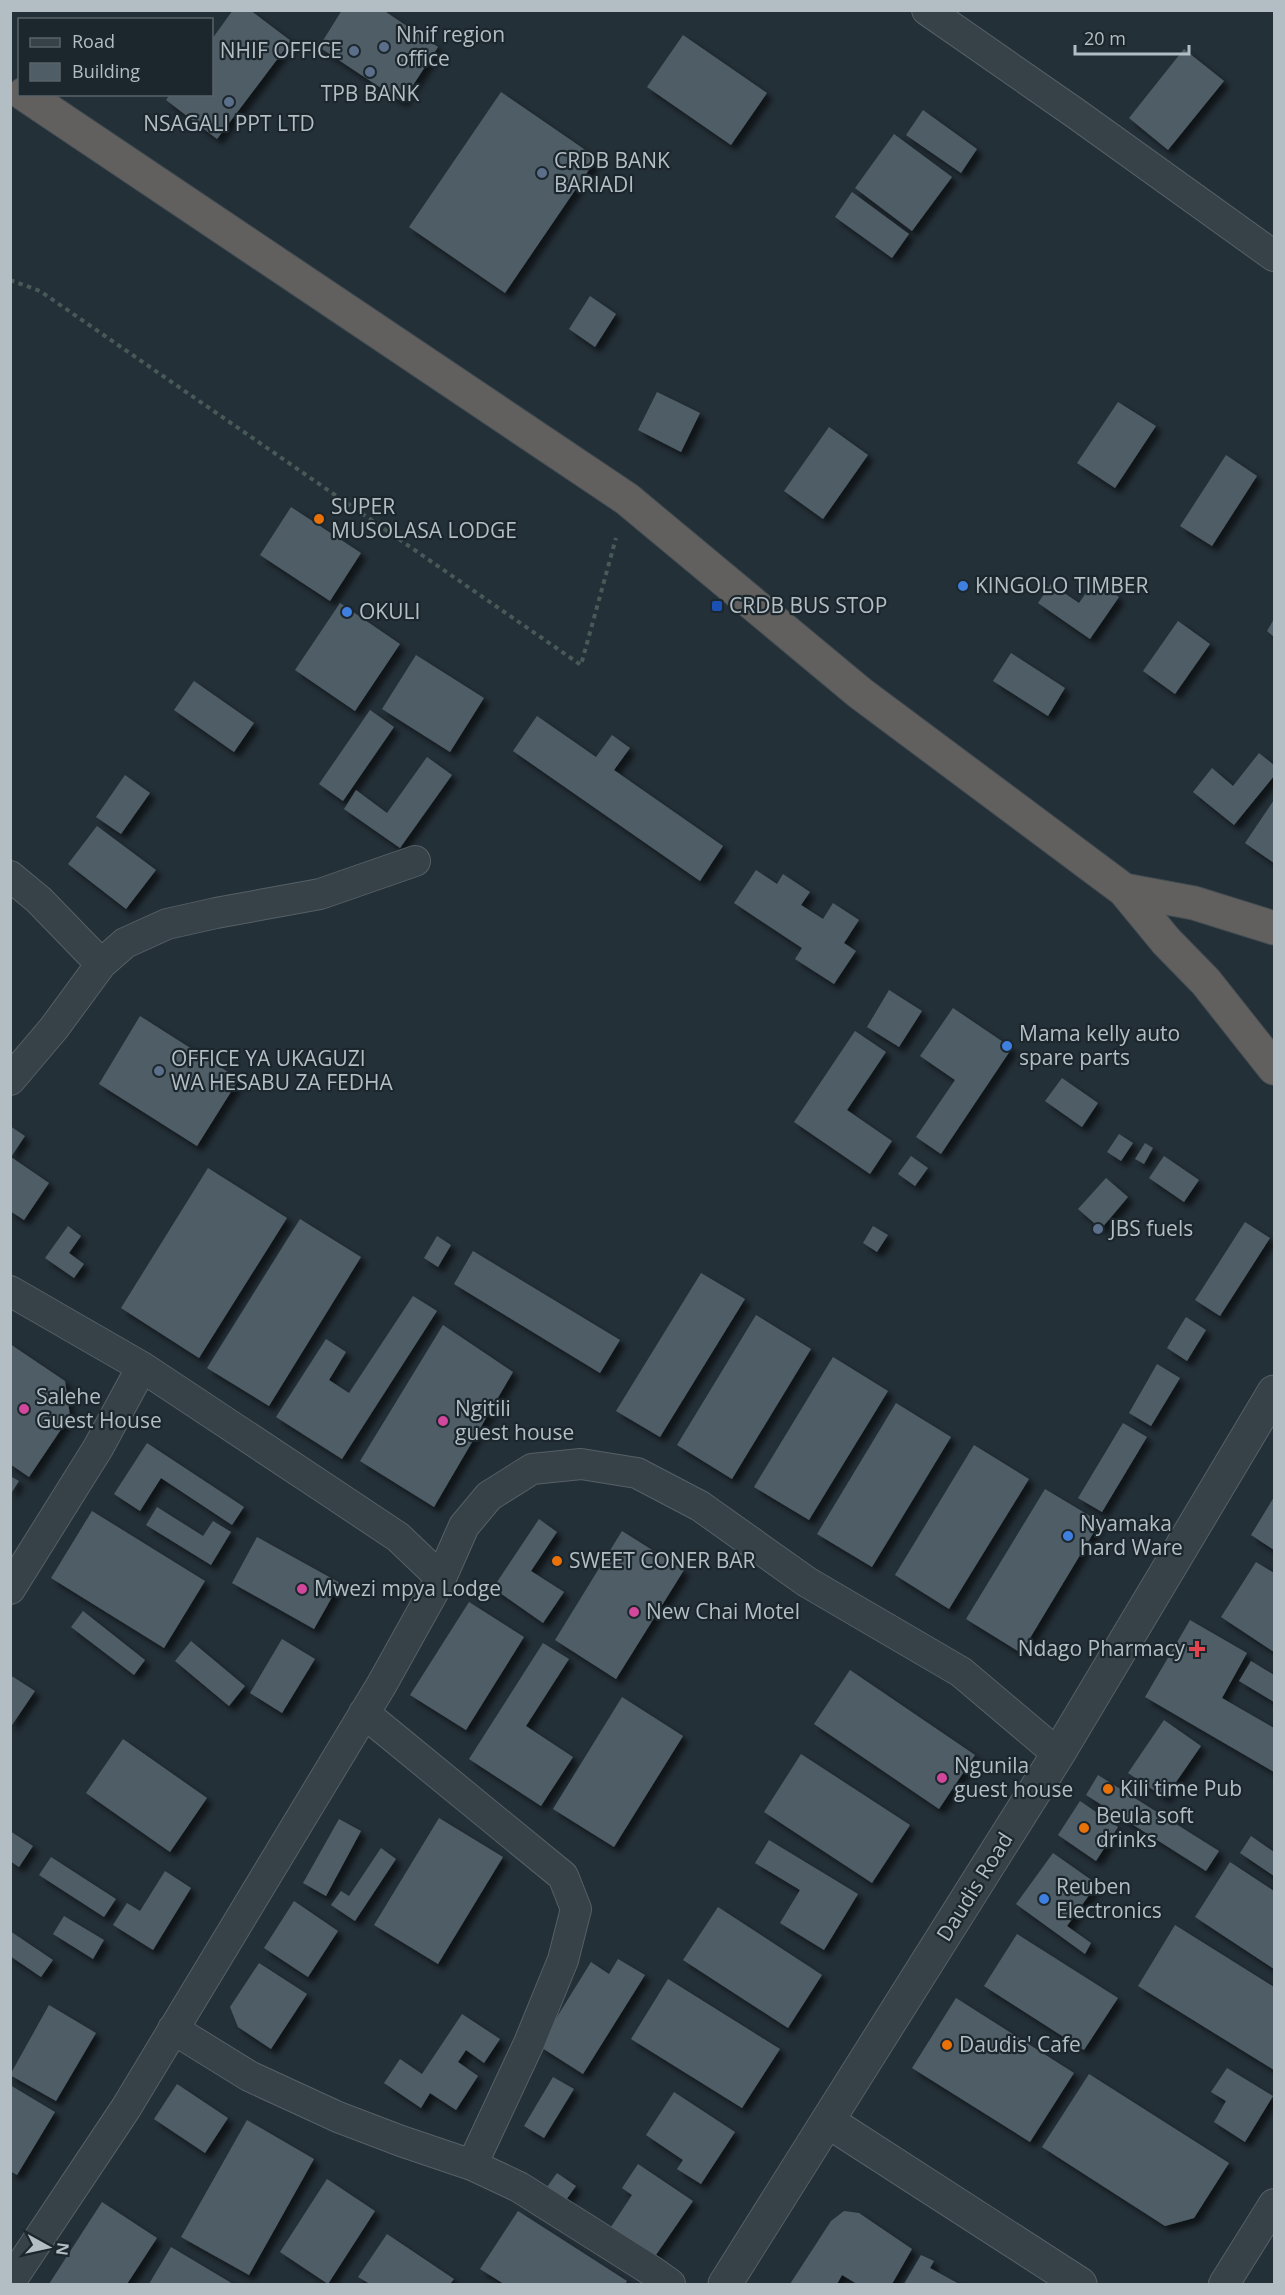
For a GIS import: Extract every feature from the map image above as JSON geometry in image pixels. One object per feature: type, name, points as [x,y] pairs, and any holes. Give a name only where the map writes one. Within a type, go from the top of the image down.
[{"type":"highway","points":[[27,96],[627,499],[860,693],[1124,890],[1166,941],[1206,982],[1275,1068]]},
{"type":"highway","points":[[1124,890],[1194,903],[1275,928]]},
{"type":"street","points":[[927,10],[1275,256]]},
{"type":"street","points":[[10,1080],[54,1028],[101,964],[125,943],[167,924],[320,894],[415,861]]},
{"type":"street","points":[[10,876],[39,900],[101,964]]},
{"type":"street","points":[[10,1291],[142,1367],[398,1537],[441,1578]]},
{"type":"street","points":[[10,1589],[98,1448],[142,1367]]},
{"type":"street","name":"Daudis Road","points":[[725,2284],[829,2122],[1058,1754],[1275,1392]]},
{"type":"street","points":[[10,2282],[126,2108],[364,1713],[441,1578],[465,1526],[489,1496],[532,1469],[581,1464],[637,1473],[700,1506],[807,1582],[961,1672],[1058,1754]]},
{"type":"street","points":[[364,1713],[564,1876],[576,1909],[563,1960],[529,2043],[472,2165]]},
{"type":"street","points":[[173,2029],[249,2076],[380,2133],[472,2165],[519,2187],[670,2284]]},
{"type":"street","points":[[829,2122],[1080,2284]]},
{"type":"street","points":[[1224,2284],[1275,2205]]},
{"type":"path","points":[[10,280],[40,291],[581,665],[627,499]]},
{"type":"building","points":[[233,10],[250,10],[291,41],[217,139],[166,100],[169,96],[213,96],[213,38]]},
{"type":"building","points":[[342,10],[383,10],[438,47],[402,102],[319,47]]},
{"type":"building","points":[[683,35],[767,93],[731,145],[647,87]]},
{"type":"building","points":[[1184,49],[1224,81],[1168,150],[1129,118]]},
{"type":"building","points":[[501,92],[597,158],[505,293],[409,227]]},
{"type":"building","points":[[923,110],[977,149],[961,173],[906,135]]},
{"type":"building","points":[[894,134],[952,177],[912,231],[855,188]]},
{"type":"building","points":[[852,192],[909,234],[892,258],[835,217]]},
{"type":"building","points":[[590,296],[616,314],[595,347],[569,329]]},
{"type":"building","points":[[657,392],[700,413],[681,452],[638,430]]},
{"type":"building","points":[[1118,402],[1156,426],[1115,488],[1077,463]]},
{"type":"building","points":[[829,427],[868,455],[823,519],[784,491]]},
{"type":"building","points":[[1226,455],[1257,476],[1212,546],[1180,526]]},
{"type":"building","points":[[291,507],[361,553],[330,601],[260,555]]},
{"type":"building","points":[[1095,580],[1119,597],[1090,639],[1038,603],[1051,584],[1079,603]]},
{"type":"building","points":[[340,603],[400,644],[355,711],[295,670]]},
{"type":"building","points":[[1274,619],[1274,637],[1267,631]]},
{"type":"building","points":[[1178,621],[1210,644],[1175,694],[1143,671]]},
{"type":"building","points":[[1011,653],[1065,688],[1048,716],[993,681]]},
{"type":"building","points":[[416,655],[484,698],[450,752],[382,709]]},
{"type":"building","points":[[194,681],[254,723],[234,752],[174,710]]},
{"type":"building","points":[[370,710],[394,727],[343,801],[319,784]]},
{"type":"building","points":[[537,716],[596,757],[612,735],[630,748],[614,770],[723,846],[700,881],[513,751]]},
{"type":"building","points":[[1259,753],[1274,765],[1274,776],[1234,825],[1193,792],[1212,768],[1233,786]]},
{"type":"building","points":[[427,757],[452,775],[400,848],[344,809],[356,790],[387,813]]},
{"type":"building","points":[[125,775],[150,793],[121,834],[96,817]]},
{"type":"building","points":[[1274,800],[1274,863],[1245,843]]},
{"type":"building","points":[[97,826],[156,870],[126,909],[68,864]]},
{"type":"building","points":[[756,870],[777,884],[783,874],[810,892],[801,905],[823,919],[833,903],[859,920],[844,943],[856,951],[834,984],[795,959],[802,948],[734,903]]},
{"type":"building","points":[[889,990],[922,1011],[899,1047],[867,1027]]},
{"type":"building","points":[[953,1008],[1012,1048],[941,1154],[916,1137],[955,1080],[920,1056]]},
{"type":"building","points":[[140,1016],[239,1079],[197,1146],[99,1084]]},
{"type":"building","points":[[855,1031],[886,1052],[847,1110],[892,1141],[870,1174],[794,1122]]},
{"type":"building","points":[[1062,1078],[1098,1103],[1082,1127],[1045,1101]]},
{"type":"building","points":[[10,1126],[25,1136],[11,1157],[49,1183],[24,1220],[10,1211]]},
{"type":"building","points":[[1119,1134],[1133,1143],[1121,1161],[1107,1152]]},
{"type":"building","points":[[1145,1143],[1153,1148],[1144,1164],[1135,1159]]},
{"type":"building","points":[[911,1156],[928,1168],[915,1186],[898,1174]]},
{"type":"building","points":[[1164,1156],[1199,1180],[1184,1202],[1149,1178]]},
{"type":"building","points":[[208,1168],[287,1218],[199,1358],[121,1308]]},
{"type":"building","points":[[1106,1178],[1128,1197],[1101,1229],[1078,1209]]},
{"type":"building","points":[[300,1219],[361,1257],[269,1406],[207,1368]]},
{"type":"building","points":[[1245,1222],[1270,1238],[1220,1316],[1195,1300]]},
{"type":"building","points":[[68,1226],[81,1236],[69,1253],[84,1264],[74,1278],[45,1258]]},
{"type":"building","points":[[873,1226],[888,1235],[877,1252],[863,1243]]},
{"type":"building","points":[[437,1236],[451,1245],[438,1267],[424,1258]]},
{"type":"building","points":[[473,1251],[620,1340],[600,1373],[454,1284]]},
{"type":"building","points":[[701,1273],[745,1299],[660,1437],[616,1411]]},
{"type":"building","points":[[413,1296],[437,1311],[342,1459],[276,1417],[326,1339],[346,1352],[329,1380],[349,1393]]},
{"type":"building","points":[[756,1315],[811,1349],[732,1479],[677,1445]]},
{"type":"building","points":[[1186,1317],[1206,1330],[1187,1361],[1167,1348]]},
{"type":"building","points":[[443,1325],[513,1372],[434,1507],[360,1461]]},
{"type":"building","points":[[10,1344],[65,1381],[70,1416],[29,1477],[10,1464],[12,1392]]},
{"type":"building","points":[[833,1357],[888,1391],[809,1520],[754,1487]]},
{"type":"building","points":[[1157,1364],[1180,1378],[1151,1426],[1129,1413]]},
{"type":"building","points":[[896,1403],[951,1437],[872,1567],[817,1534]]},
{"type":"building","points":[[1123,1423],[1147,1437],[1102,1512],[1078,1498]]},
{"type":"building","points":[[147,1443],[244,1507],[232,1525],[161,1478],[140,1511],[114,1494]]},
{"type":"building","points":[[974,1445],[1029,1479],[949,1609],[895,1575]]},
{"type":"building","points":[[10,1476],[19,1481],[10,1495]]},
{"type":"building","points":[[1045,1489],[1100,1522],[1021,1653],[966,1619]]},
{"type":"building","points":[[1274,1497],[1274,1550],[1251,1535]]},
{"type":"building","points":[[157,1507],[203,1536],[213,1521],[231,1532],[211,1565],[146,1525]]},
{"type":"building","points":[[92,1511],[205,1581],[164,1648],[51,1578]]},
{"type":"building","points":[[539,1519],[557,1532],[531,1571],[564,1592],[543,1623],[493,1588]]},
{"type":"building","points":[[622,1531],[684,1570],[616,1679],[555,1640]]},
{"type":"building","points":[[257,1537],[340,1583],[314,1629],[232,1583]]},
{"type":"building","points":[[1256,1562],[1274,1573],[1274,1652],[1221,1617]]},
{"type":"building","points":[[469,1602],[524,1637],[466,1730],[410,1695]]},
{"type":"building","points":[[83,1611],[145,1660],[134,1675],[71,1627]]},
{"type":"building","points":[[1190,1620],[1247,1653],[1222,1698],[1274,1728],[1274,1772],[1145,1697]]},
{"type":"building","points":[[282,1639],[315,1659],[282,1713],[250,1693]]},
{"type":"building","points":[[191,1641],[245,1686],[229,1706],[175,1661]]},
{"type":"building","points":[[543,1643],[569,1659],[526,1726],[573,1757],[541,1806],[469,1759]]},
{"type":"building","points":[[1251,1661],[1274,1675],[1274,1702],[1239,1681]]},
{"type":"building","points":[[850,1670],[975,1755],[939,1809],[814,1724]]},
{"type":"building","points":[[10,1675],[35,1691],[10,1728]]},
{"type":"building","points":[[622,1697],[683,1736],[614,1847],[553,1809]]},
{"type":"building","points":[[1164,1720],[1201,1746],[1165,1798],[1128,1773]]},
{"type":"building","points":[[123,1739],[207,1798],[170,1852],[86,1793]]},
{"type":"building","points":[[801,1754],[910,1825],[872,1883],[764,1812]]},
{"type":"building","points":[[1098,1775],[1219,1851],[1206,1871],[1086,1795]]},
{"type":"building","points":[[1080,1801],[1118,1827],[1096,1861],[1058,1835]]},
{"type":"building","points":[[439,1818],[503,1857],[438,1964],[374,1925]]},
{"type":"building","points":[[339,1819],[361,1831],[326,1896],[303,1883]]},
{"type":"building","points":[[10,1831],[33,1846],[19,1867],[10,1861]]},
{"type":"building","points":[[1251,1836],[1274,1852],[1274,1876],[1240,1853]]},
{"type":"building","points":[[769,1840],[858,1894],[824,1950],[780,1923],[800,1890],[755,1863]]},
{"type":"building","points":[[381,1848],[396,1859],[355,1921],[331,1905],[341,1891],[349,1896]]},
{"type":"building","points":[[1053,1853],[1097,1884],[1067,1926],[1091,1943],[1085,1954],[1016,1904]]},
{"type":"building","points":[[51,1857],[116,1899],[104,1917],[39,1875]]},
{"type":"building","points":[[1230,1862],[1274,1891],[1274,1969],[1195,1917]]},
{"type":"building","points":[[165,1871],[191,1888],[153,1950],[113,1925],[127,1903],[140,1911]]},
{"type":"building","points":[[294,1901],[338,1931],[308,1977],[264,1948]]},
{"type":"building","points":[[718,1907],[822,1975],[788,2028],[683,1960]]},
{"type":"building","points":[[64,1916],[104,1940],[93,1959],[53,1934]]},
{"type":"building","points":[[1175,1925],[1274,1987],[1274,2070],[1138,1986]]},
{"type":"building","points":[[10,1931],[53,1960],[41,1977],[10,1956]]},
{"type":"building","points":[[1017,1934],[1118,1998],[1084,2050],[984,1986]]},
{"type":"building","points":[[618,1959],[645,1975],[583,2074],[539,2046],[591,1962],[609,1974]]},
{"type":"building","points":[[259,1963],[307,1994],[271,2049],[238,2027],[230,2007]]},
{"type":"building","points":[[668,1979],[780,2049],[742,2108],[631,2039]]},
{"type":"building","points":[[956,1998],[1074,2073],[1030,2142],[912,2068]]},
{"type":"building","points":[[49,2005],[96,2033],[56,2101],[10,2075]]},
{"type":"building","points":[[462,2014],[500,2039],[484,2063],[466,2050],[458,2062],[478,2076],[456,2110],[430,2093],[421,2108],[384,2083],[400,2059],[422,2074]]},
{"type":"building","points":[[1227,2068],[1273,2096],[1245,2142],[1214,2122],[1226,2101],[1211,2092]]},
{"type":"building","points":[[1089,2074],[1229,2163],[1194,2218],[1165,2226],[1042,2147]]},
{"type":"building","points":[[553,2077],[574,2089],[544,2138],[524,2126]]},
{"type":"building","points":[[177,2084],[228,2118],[205,2153],[154,2119]]},
{"type":"building","points":[[10,2085],[55,2112],[17,2175],[10,2171]]},
{"type":"building","points":[[674,2092],[735,2132],[701,2184],[677,2169],[683,2160],[646,2135]]},
{"type":"building","points":[[247,2120],[314,2159],[249,2275],[181,2237]]},
{"type":"building","points":[[638,2164],[693,2201],[649,2265],[605,2236],[632,2195],[622,2188]]},
{"type":"building","points":[[557,2173],[576,2186],[566,2200],[547,2187]]},
{"type":"building","points":[[327,2179],[375,2211],[328,2284],[280,2252]]},
{"type":"building","points":[[102,2202],[157,2238],[127,2284],[49,2284]]},
{"type":"building","points":[[518,2211],[627,2281],[625,2284],[504,2284],[480,2269]]},
{"type":"building","points":[[844,2211],[859,2213],[912,2249],[892,2284],[857,2284],[842,2275],[837,2284],[790,2284],[831,2221]]},
{"type":"building","points":[[387,2234],[454,2279],[450,2284],[370,2284],[358,2277]]},
{"type":"building","points":[[171,2247],[233,2284],[149,2284]]},
{"type":"building","points":[[921,2255],[934,2261],[930,2268],[959,2284],[904,2284]]},
{"type":"place","name":"Nhif region office","points":[[384,47]]},
{"type":"place","name":"NHIF OFFICE","points":[[354,51]]},
{"type":"place","name":"TPB BANK","points":[[370,72]]},
{"type":"place","name":"NSAGALI PPT LTD","points":[[229,102]]},
{"type":"place","name":"CRDB BANK BARIADI","points":[[542,173]]},
{"type":"place","name":"SUPER MUSOLASA LODGE","points":[[319,519]]},
{"type":"place","name":"KINGOLO TIMBER","points":[[963,586]]},
{"type":"place","name":"CRDB BUS STOP","points":[[717,606]]},
{"type":"place","name":"OKULI","points":[[347,612]]},
{"type":"place","name":"Mama kelly auto spare parts","points":[[1007,1046]]},
{"type":"place","name":"OFFICE YA UKAGUZI WA HESABU ZA FEDHA","points":[[159,1071]]},
{"type":"place","name":"JBS fuels","points":[[1098,1229]]},
{"type":"place","name":"Salehe Guest House","points":[[24,1409]]},
{"type":"place","name":"Ngitili guest house","points":[[443,1421]]},
{"type":"place","name":"Nyamaka hard Ware","points":[[1068,1536]]},
{"type":"place","name":"SWEET CONER BAR","points":[[557,1561]]},
{"type":"place","name":"Mwezi mpya Lodge","points":[[302,1589]]},
{"type":"place","name":"New Chai Motel","points":[[634,1612]]},
{"type":"place","name":"Ndago Pharmacy","points":[[1197,1649]]},
{"type":"place","name":"Ngunila guest house","points":[[942,1778]]},
{"type":"place","name":"Kili time Pub","points":[[1108,1789]]},
{"type":"place","name":"Beula soft drinks","points":[[1084,1828]]},
{"type":"place","name":"Reuben Electronics","points":[[1044,1899]]},
{"type":"place","name":"Daudis' Cafe","points":[[947,2045]]}]
